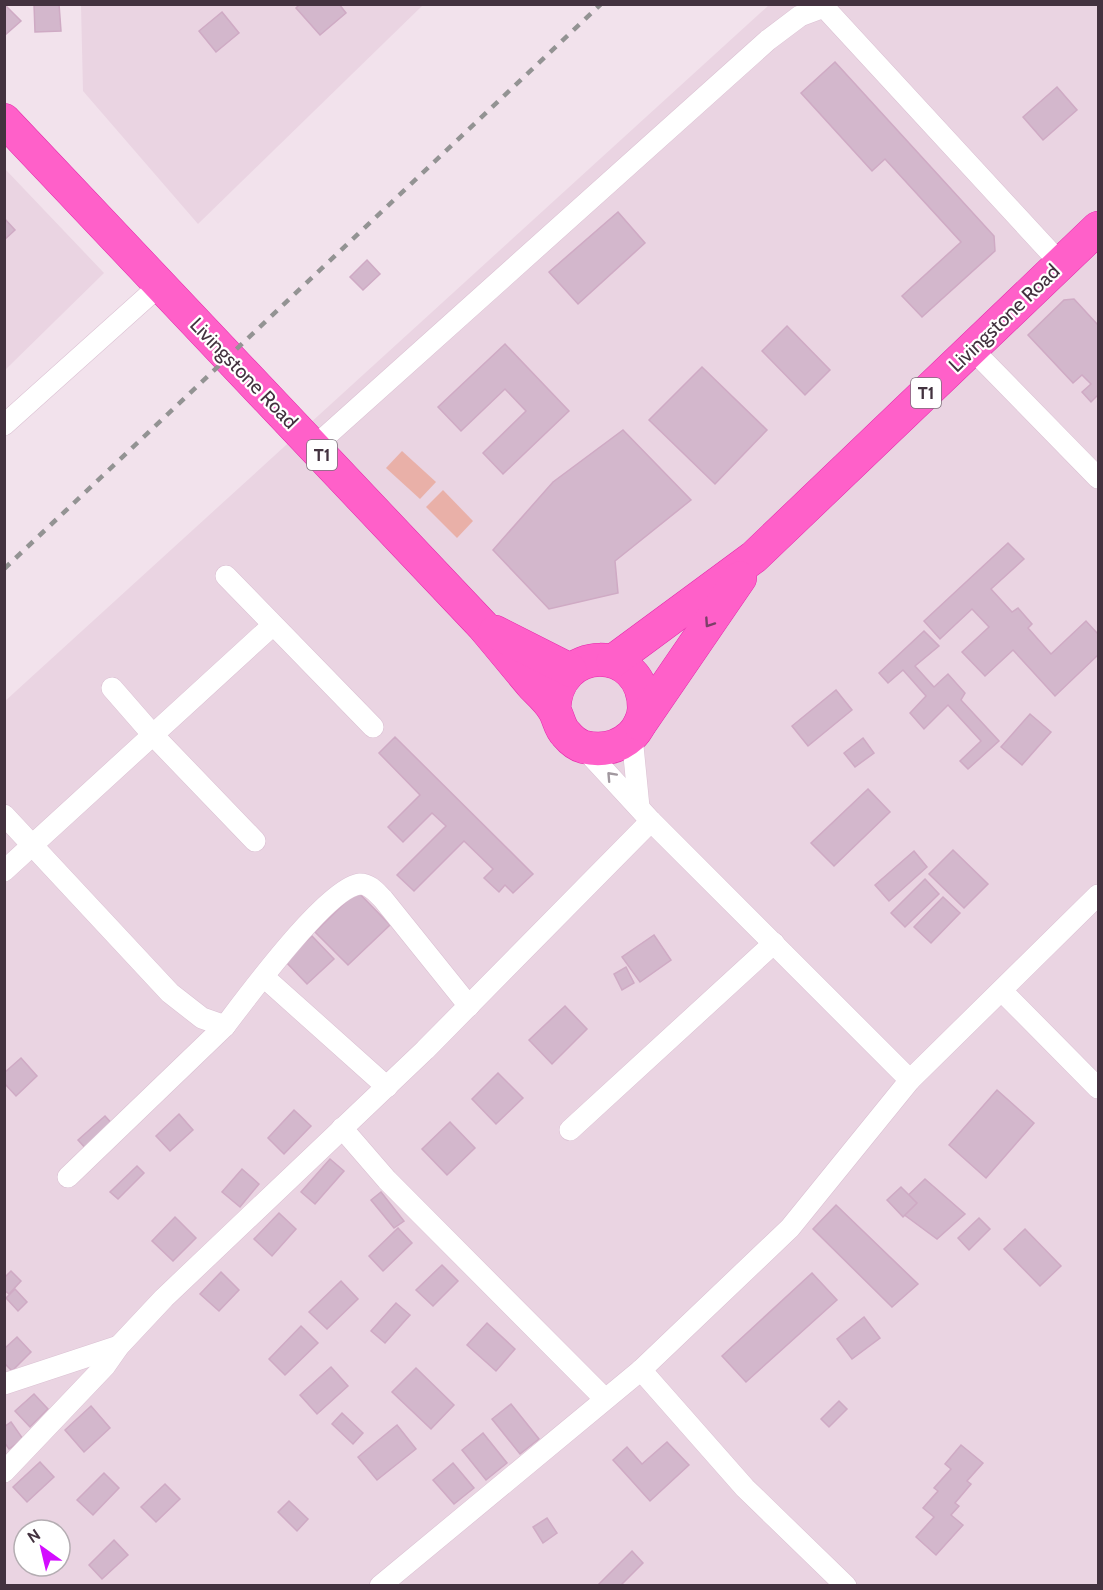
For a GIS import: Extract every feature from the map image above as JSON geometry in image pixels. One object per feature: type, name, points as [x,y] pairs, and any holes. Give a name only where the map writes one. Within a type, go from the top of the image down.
[{"type":"highway","name":"Livingstone Road","points":[[5,121],[483,626],[554,710],[563,732],[582,746]]},
{"type":"highway","name":"Livingstone Road","points":[[613,661],[754,557],[1098,228]]},
{"type":"highway","name":"Livingstone Road","points":[[635,732],[754,557]]},
{"type":"highway","name":"Livingstone Road","points":[[483,626],[570,670]]},
{"type":"highway","points":[[554,710],[555,695],[560,681],[570,670],[590,660],[613,661],[627,669],[638,681],[644,696],[644,712],[635,732],[617,746],[600,750],[582,746]]},
{"type":"street","points":[[314,447],[768,40],[800,16],[824,7],[1061,264]]},
{"type":"street","points":[[4,425],[159,285]]},
{"type":"street","points":[[972,349],[1098,478]]},
{"type":"street","points":[[226,576],[373,727]]},
{"type":"street","points":[[4,871],[273,625]]},
{"type":"street","points":[[112,688],[153,735],[255,841]]},
{"type":"street","points":[[4,1472],[105,1366],[119,1346],[164,1298],[387,1087],[469,1006],[645,814],[635,732]]},
{"type":"street","points":[[582,746],[645,814],[910,1080]]},
{"type":"street","points":[[4,815],[170,993],[202,1017],[225,1026]]},
{"type":"street","points":[[68,1177],[225,1026],[322,908],[350,887],[361,884],[370,886],[383,898],[469,1006]]},
{"type":"street","points":[[380,1586],[641,1370],[790,1228],[910,1080],[1098,895]]},
{"type":"street","points":[[570,1130],[774,943]]},
{"type":"street","points":[[264,977],[387,1087]]},
{"type":"street","points":[[1002,991],[1098,1088]]},
{"type":"street","points":[[342,1128],[387,1180],[606,1399]]},
{"type":"street","points":[[9,1386],[119,1346]]},
{"type":"street","points":[[641,1370],[745,1488],[846,1586]]},
{"type":"shaded area","points":[[81,5],[423,5],[198,224],[83,91]]},
{"type":"shaded area","points":[[769,5],[1098,5],[1098,1585],[5,1585],[4,702]]},
{"type":"shaded area","points":[[5,169],[104,273],[5,370]]},
{"type":"shaded area","points":[[402,451],[436,482],[420,499],[386,468]]},
{"type":"shaded area","points":[[443,490],[473,521],[457,538],[426,507]]},
{"type":"building","points":[[4,4],[21,21],[5,35],[4,35]]},
{"type":"building","points":[[34,4],[59,4],[61,31],[35,32]]},
{"type":"building","points":[[300,4],[339,4],[346,13],[320,35],[296,8]]},
{"type":"building","points":[[222,12],[239,33],[216,52],[199,31]]},
{"type":"building","points":[[835,62],[994,236],[995,251],[922,317],[902,296],[961,242],[885,159],[872,171],[801,93]]},
{"type":"building","points":[[1057,87],[1077,110],[1043,140],[1023,117]]},
{"type":"building","points":[[618,212],[645,243],[578,304],[549,272]]},
{"type":"building","points":[[4,218],[15,230],[4,240]]},
{"type":"building","points":[[367,260],[380,274],[363,290],[350,277]]},
{"type":"building","points":[[1074,299],[1098,325],[1098,395],[1091,402],[1082,392],[1091,384],[1082,375],[1073,383],[1028,335],[1064,300]]},
{"type":"building","points":[[787,326],[830,370],[805,395],[762,351]]},
{"type":"building","points":[[505,344],[569,411],[503,474],[483,453],[526,411],[505,389],[461,431],[438,407]]},
{"type":"building","points":[[702,367],[767,430],[715,484],[649,420]]},
{"type":"building","points":[[623,430],[691,500],[615,561],[618,593],[549,609],[493,550],[553,482]]},
{"type":"building","points":[[1008,543],[1024,559],[991,589],[1012,612],[1018,608],[1032,624],[1028,628],[1051,654],[1086,621],[1098,634],[1098,655],[1055,696],[1013,650],[985,676],[962,652],[989,627],[972,609],[940,639],[924,621]]},
{"type":"building","points":[[924,631],[939,646],[915,666],[934,687],[948,674],[965,693],[961,700],[999,741],[968,769],[960,761],[981,741],[948,705],[924,729],[910,713],[926,696],[903,670],[888,683],[879,673]]},
{"type":"building","points":[[836,690],[852,710],[808,746],[792,726]]},
{"type":"building","points":[[1030,714],[1051,732],[1022,765],[1001,747]]},
{"type":"building","points":[[395,737],[533,874],[513,893],[505,885],[499,892],[484,878],[493,869],[464,841],[414,891],[397,875],[446,826],[432,813],[403,842],[388,827],[420,795],[379,753]]},
{"type":"building","points":[[863,738],[874,753],[855,767],[844,753]]},
{"type":"building","points":[[868,789],[890,812],[834,866],[811,843]]},
{"type":"building","points":[[953,850],[988,884],[964,908],[929,874]]},
{"type":"building","points":[[914,851],[927,867],[889,901],[875,885]]},
{"type":"building","points":[[925,879],[939,894],[905,927],[891,913]]},
{"type":"building","points":[[357,891],[390,925],[348,965],[315,932]]},
{"type":"building","points":[[943,897],[960,913],[931,943],[914,927]]},
{"type":"building","points":[[654,935],[671,960],[640,982],[622,957]]},
{"type":"building","points":[[312,936],[334,959],[307,984],[285,961]]},
{"type":"building","points":[[626,967],[634,983],[622,990],[614,974]]},
{"type":"building","points":[[565,1006],[587,1029],[552,1064],[529,1040]]},
{"type":"building","points":[[21,1058],[37,1076],[16,1096],[4,1083],[4,1073]]},
{"type":"building","points":[[498,1073],[523,1098],[496,1124],[472,1099]]},
{"type":"building","points":[[997,1090],[1034,1123],[986,1178],[949,1145]]},
{"type":"building","points":[[294,1110],[311,1126],[284,1154],[268,1138]]},
{"type":"building","points":[[179,1114],[193,1130],[170,1151],[156,1136]]},
{"type":"building","points":[[105,1116],[115,1127],[88,1151],[78,1140]]},
{"type":"building","points":[[450,1122],[475,1148],[447,1175],[422,1149]]},
{"type":"building","points":[[330,1159],[344,1171],[315,1204],[301,1192]]},
{"type":"building","points":[[137,1166],[144,1173],[118,1199],[110,1192]]},
{"type":"building","points":[[242,1169],[259,1184],[240,1207],[222,1192]]},
{"type":"building","points":[[925,1179],[965,1214],[937,1239],[895,1208]]},
{"type":"building","points":[[901,1187],[917,1203],[903,1217],[887,1200]]},
{"type":"building","points":[[381,1192],[404,1221],[394,1228],[371,1200]]},
{"type":"building","points":[[836,1205],[918,1284],[892,1307],[813,1229]]},
{"type":"building","points":[[279,1213],[296,1229],[272,1256],[254,1239]]},
{"type":"building","points":[[175,1217],[196,1238],[173,1261],[152,1241]]},
{"type":"building","points":[[979,1218],[990,1229],[969,1250],[958,1238]]},
{"type":"building","points":[[398,1228],[412,1243],[383,1271],[369,1256]]},
{"type":"building","points":[[1025,1229],[1061,1266],[1040,1286],[1004,1249]]},
{"type":"building","points":[[442,1265],[458,1281],[433,1306],[416,1290]]},
{"type":"building","points":[[11,1271],[21,1281],[9,1294],[4,1290],[4,1278]]},
{"type":"building","points":[[221,1272],[239,1290],[219,1311],[200,1294]]},
{"type":"building","points":[[812,1273],[837,1300],[746,1382],[722,1356]]},
{"type":"building","points":[[341,1281],[358,1299],[327,1329],[309,1312]]},
{"type":"building","points":[[15,1289],[27,1302],[18,1311],[6,1298]]},
{"type":"building","points":[[396,1303],[410,1315],[385,1343],[371,1331]]},
{"type":"building","points":[[864,1317],[880,1338],[852,1359],[837,1339]]},
{"type":"building","points":[[487,1323],[515,1349],[496,1371],[467,1345]]},
{"type":"building","points":[[301,1326],[318,1343],[285,1375],[269,1359]]},
{"type":"building","points":[[17,1337],[31,1352],[12,1371],[4,1363],[4,1349]]},
{"type":"building","points":[[331,1367],[348,1386],[317,1414],[300,1395]]},
{"type":"building","points":[[416,1368],[454,1405],[431,1429],[392,1392]]},
{"type":"building","points":[[34,1394],[48,1409],[30,1427],[15,1411]]},
{"type":"building","points":[[839,1401],[847,1409],[829,1427],[821,1419]]},
{"type":"building","points":[[511,1404],[539,1439],[520,1454],[492,1419]]},
{"type":"building","points":[[91,1406],[110,1428],[84,1452],[65,1430]]},
{"type":"building","points":[[342,1413],[363,1433],[353,1444],[332,1424]]},
{"type":"building","points":[[11,1422],[23,1439],[9,1449],[4,1442],[4,1427]]},
{"type":"building","points":[[397,1425],[416,1449],[377,1480],[358,1457]]},
{"type":"building","points":[[483,1433],[507,1463],[486,1480],[462,1450]]},
{"type":"building","points":[[667,1442],[689,1465],[650,1501],[613,1460],[627,1447],[642,1464]]},
{"type":"building","points":[[961,1445],[983,1463],[967,1481],[971,1484],[955,1503],[959,1506],[951,1515],[963,1525],[936,1555],[916,1537],[934,1517],[923,1508],[938,1491],[934,1488],[951,1469],[945,1464]]},
{"type":"building","points":[[40,1462],[54,1477],[27,1502],[13,1487]]},
{"type":"building","points":[[453,1463],[474,1488],[454,1504],[433,1480]]},
{"type":"building","points":[[104,1473],[119,1488],[93,1515],[77,1500]]},
{"type":"building","points":[[165,1484],[180,1499],[156,1522],[141,1507]]},
{"type":"building","points":[[289,1501],[308,1519],[297,1531],[278,1512]]},
{"type":"building","points":[[547,1518],[557,1533],[543,1543],[533,1527]]},
{"type":"building","points":[[114,1540],[128,1555],[102,1579],[89,1565]]},
{"type":"building","points":[[632,1551],[643,1563],[620,1586],[597,1586]]},
{"type":"railway","points":[[4,569],[601,4]]}]
